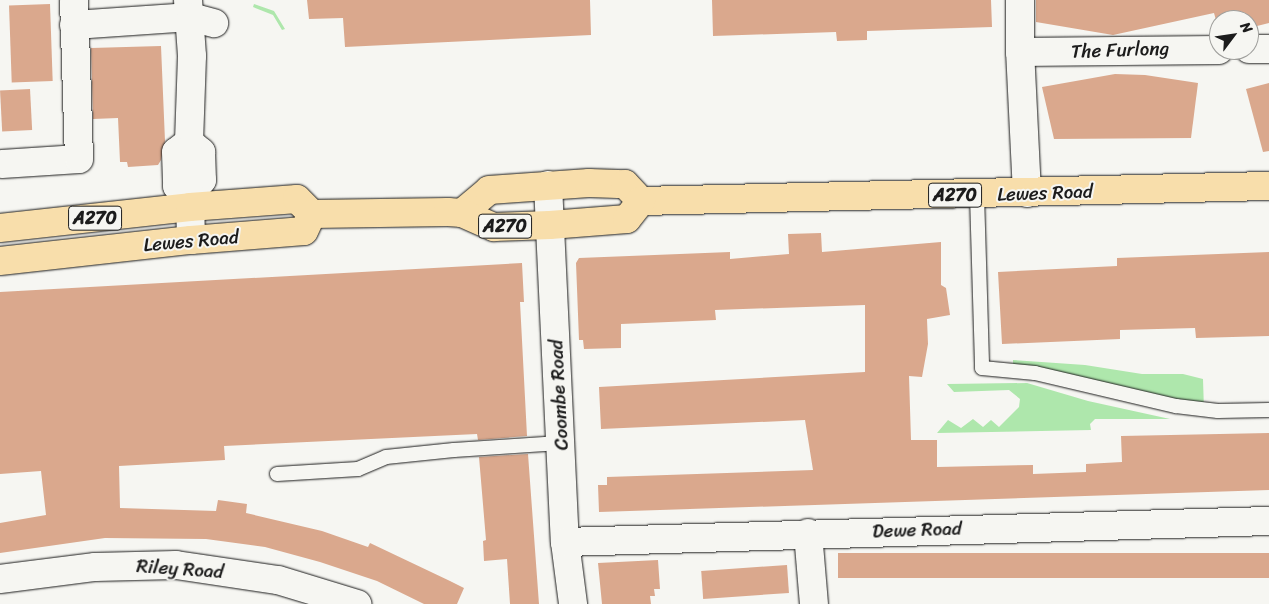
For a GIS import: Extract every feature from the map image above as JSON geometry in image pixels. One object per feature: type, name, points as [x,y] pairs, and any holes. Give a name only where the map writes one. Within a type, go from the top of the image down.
[{"type":"main road","name":"A270","points":[[312,214],[462,213],[494,227],[550,225],[627,220],[640,201],[624,184],[548,185],[489,190],[462,213]]},
{"type":"main road","name":"Lewes Road","points":[[640,201],[977,195],[1269,186]]},
{"type":"main road","name":"Lewes Road","points":[[0,228],[190,200],[297,199],[312,214],[304,231],[191,240],[0,261]]},
{"type":"street","points":[[1020,0],[1020,52],[1027,193]]},
{"type":"street","points":[[2,164],[79,159],[74,12],[198,10],[189,142],[201,152],[202,180],[190,200],[191,240]]},
{"type":"street","name":"The Furlong","points":[[1020,52],[1209,50]]},
{"type":"street","name":"Coombe Road","points":[[548,185],[565,542],[573,604]]},
{"type":"street","name":"Dewe Road","points":[[565,542],[808,533],[1269,521]]},
{"type":"street","points":[[808,533],[814,604]]},
{"type":"street","name":"Riley Road","points":[[0,579],[95,567],[176,565],[278,580],[357,604]]},
{"type":"lane","points":[[977,195],[982,368],[1035,372],[1176,406],[1218,411],[1269,410]]},
{"type":"lane","points":[[277,474],[358,468],[386,458],[454,450],[560,443]]},
{"type":"green space","points":[[254,4],[274,11],[285,29],[282,30],[273,15],[253,7]]},
{"type":"green space","points":[[1013,360],[1085,365],[1142,374],[1183,374],[1203,379],[1204,410],[1013,370]]},
{"type":"green space","points":[[1027,383],[1088,401],[1170,419],[1095,419],[1090,424],[1091,430],[937,433],[948,420],[961,428],[973,419],[983,427],[991,420],[999,427],[1019,407],[1020,399],[1009,390],[954,392],[947,384]]},
{"type":"building","points":[[307,0],[590,0],[591,35],[345,47],[343,18],[309,19]]},
{"type":"building","points":[[712,0],[991,0],[992,27],[867,31],[867,40],[837,41],[836,32],[713,36]]},
{"type":"building","points":[[1036,0],[1269,0],[1269,23],[1259,26],[1259,10],[1209,10],[1209,14],[1113,35],[1036,22]]},
{"type":"building","points":[[50,4],[53,81],[12,82],[9,5]]},
{"type":"building","points":[[161,46],[165,141],[161,160],[158,165],[128,167],[127,162],[120,162],[118,118],[93,119],[91,48]]},
{"type":"building","points":[[1115,74],[1145,75],[1198,83],[1191,138],[1054,139],[1042,87]]},
{"type":"building","points":[[1269,83],[1269,151],[1263,152],[1246,89]]},
{"type":"building","points":[[30,89],[32,130],[2,132],[0,91]]},
{"type":"building","points":[[821,233],[822,252],[941,242],[941,285],[946,288],[950,315],[927,319],[928,344],[922,377],[909,376],[911,440],[937,440],[937,467],[1033,465],[1033,474],[1086,472],[1086,464],[1122,462],[1121,436],[1269,433],[1269,490],[599,512],[598,485],[607,485],[607,477],[813,470],[805,420],[601,429],[599,387],[865,372],[865,305],[715,310],[716,320],[621,324],[621,348],[584,349],[583,340],[579,340],[576,263],[579,258],[730,252],[730,259],[789,254],[788,234]]},
{"type":"building","points":[[1269,252],[1269,336],[1196,338],[1195,328],[1120,330],[1120,339],[1002,344],[998,272],[1117,266],[1117,258]]},
{"type":"building","points":[[522,263],[524,302],[520,302],[527,436],[478,440],[477,434],[224,446],[225,460],[119,466],[120,508],[216,511],[218,500],[247,504],[246,513],[322,531],[368,547],[370,543],[450,581],[464,588],[457,604],[424,604],[377,581],[320,562],[265,547],[206,539],[105,538],[0,553],[0,523],[46,515],[41,471],[0,474],[0,292]]},
{"type":"building","points":[[528,454],[539,604],[510,604],[507,559],[484,561],[483,541],[486,540],[479,457]]},
{"type":"building","points":[[838,553],[1269,553],[1269,578],[838,578]]},
{"type":"building","points":[[658,560],[660,589],[654,589],[655,596],[650,596],[651,604],[602,604],[598,563]]},
{"type":"building","points":[[787,565],[789,593],[703,599],[701,571]]}]
